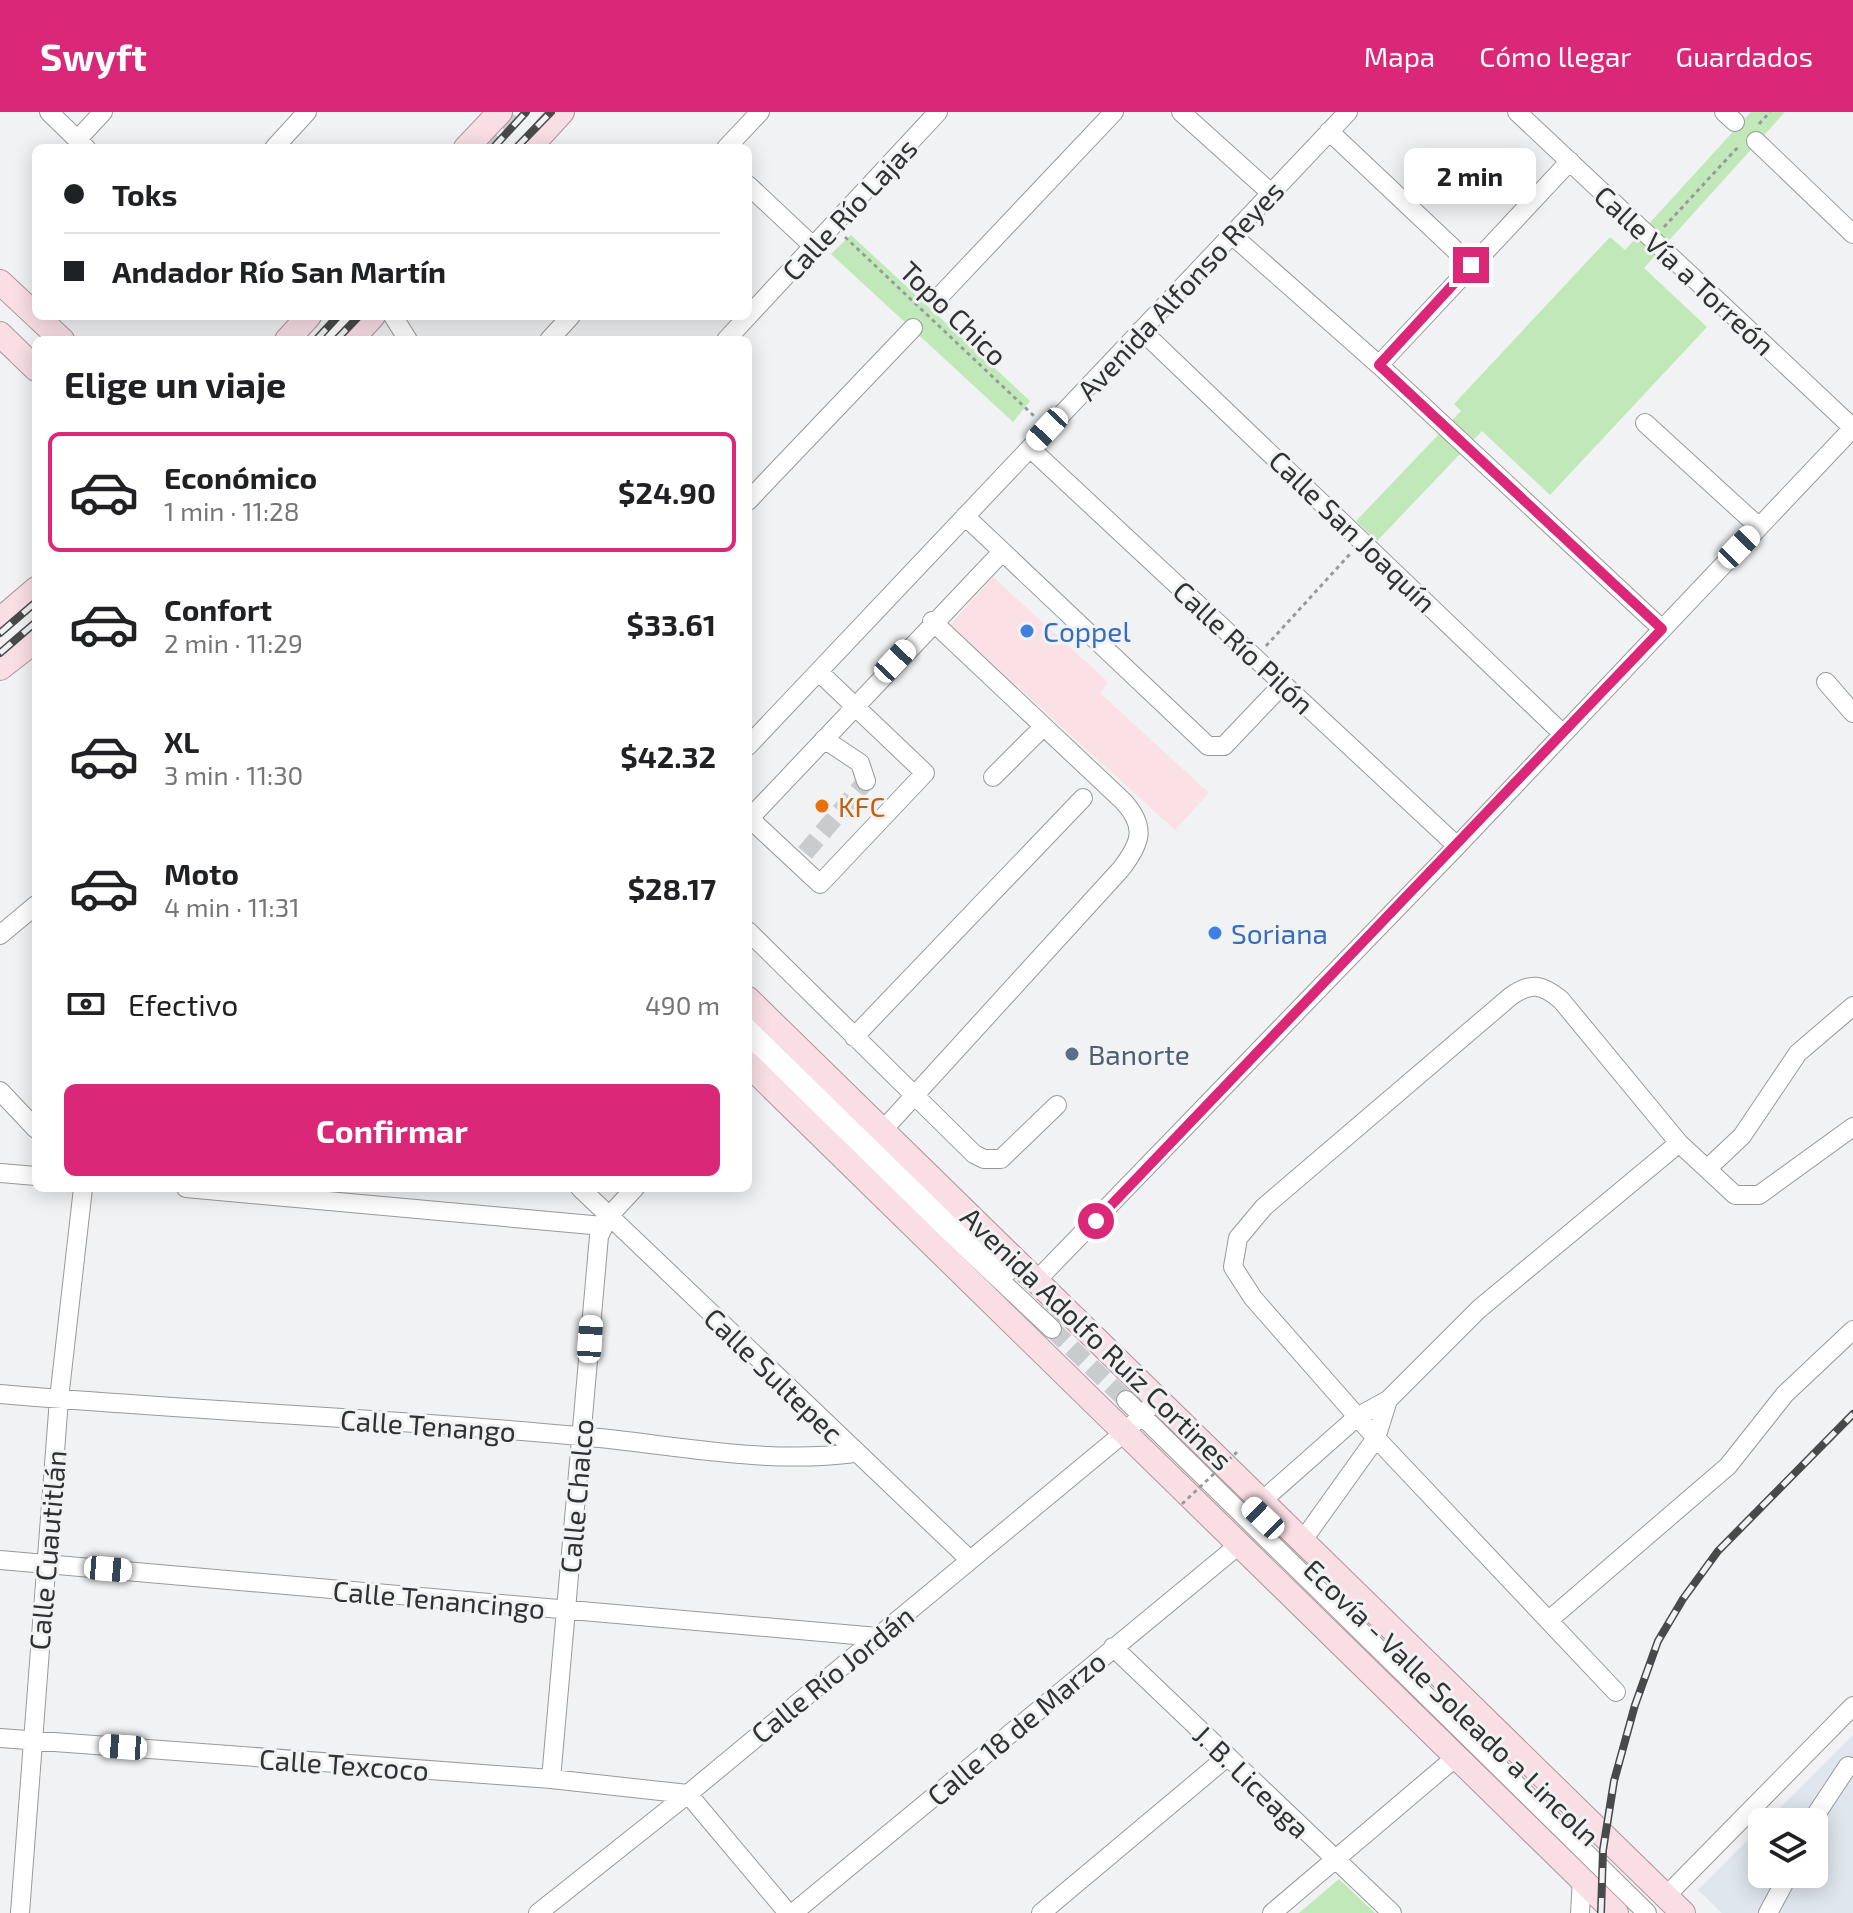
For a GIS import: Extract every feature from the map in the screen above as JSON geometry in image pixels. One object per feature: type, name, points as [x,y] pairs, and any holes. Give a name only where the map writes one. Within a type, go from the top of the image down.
[{"type":"main road","points":[[470,144],[500,112]]},
{"type":"main road","points":[[533,144],[562,112]]},
{"type":"main road","points":[[0,282],[32,312]]},
{"type":"main road","points":[[41,320],[58,336]]},
{"type":"main road","points":[[291,336],[305,320]]},
{"type":"main road","points":[[355,336],[369,320]]},
{"type":"main road","points":[[4,345],[32,366]]},
{"type":"main road","points":[[0,620],[32,592]]},
{"type":"main road","points":[[0,668],[32,643]]},
{"type":"main road","name":"Avenida Adolfo Ruíz Cortines","points":[[752,1003],[1038,1279],[1144,1413],[1240,1544],[1613,1911]]},
{"type":"main road","name":"Avenida Adolfo Ruíz Cortines","points":[[752,1063],[1144,1413],[1263,1500],[1672,1907]]},
{"type":"street","points":[[49,112],[82,144],[103,112]]},
{"type":"street","points":[[278,144],[307,112]]},
{"type":"street","points":[[730,144],[760,112]]},
{"type":"street","name":"Calle Río Lajas","points":[[752,313],[938,112]]},
{"type":"street","points":[[939,297],[1114,112]]},
{"type":"street","points":[[1181,112],[1271,193]]},
{"type":"street","name":"Avenida Alfonso Reyes","points":[[752,742],[1348,112]]},
{"type":"street","name":"Calle Vía a Torreón","points":[[1517,112],[1853,428]]},
{"type":"street","points":[[1329,131],[1471,265]]},
{"type":"street","points":[[1748,141],[1853,234]]},
{"type":"street","points":[[1379,365],[1570,161]]},
{"type":"street","points":[[752,189],[814,247]]},
{"type":"street","points":[[1233,236],[1379,365],[1662,629]]},
{"type":"street","points":[[304,336],[319,320]]},
{"type":"street","points":[[332,336],[347,320]]},
{"type":"street","points":[[553,336],[567,320]]},
{"type":"street","name":"Calle Río Lajas","points":[[730,336],[745,320]]},
{"type":"street","points":[[752,497],[913,328]]},
{"type":"street","name":"Calle San Joaquín","points":[[1141,330],[1363,539],[1563,734]]},
{"type":"street","points":[[1645,423],[1759,527]]},
{"type":"street","points":[[1038,1279],[1457,846],[1853,428]]},
{"type":"street","name":"Calle Río Pilón","points":[[1030,448],[1457,846]]},
{"type":"street","points":[[965,516],[1208,746],[1224,746],[1283,684]]},
{"type":"street","points":[[752,816],[932,621],[1002,552]]},
{"type":"street","points":[[883,1130],[1121,869],[1140,837],[1141,828],[1133,812],[932,621]]},
{"type":"street","points":[[752,821],[800,857],[820,884],[925,773],[819,672]]},
{"type":"street","points":[[1826,682],[1853,713]]},
{"type":"street","points":[[993,777],[1042,728]]},
{"type":"street","points":[[824,739],[860,763],[866,781]]},
{"type":"street","points":[[854,1037],[1083,798]]},
{"type":"street","points":[[0,935],[32,908]]},
{"type":"street","points":[[752,935],[974,1154],[993,1160],[1012,1151],[1057,1105]]},
{"type":"street","points":[[1616,1692],[1376,1438],[1240,1282],[1233,1267],[1238,1238],[1264,1207],[1523,987],[1541,986],[1552,993],[1679,1143],[1735,1195],[1759,1195],[1853,1127]]},
{"type":"street","points":[[1707,1169],[1742,1136],[1798,1053],[1853,1006]]},
{"type":"street","points":[[752,1025],[1056,1324],[752,1062]]},
{"type":"street","points":[[0,1091],[32,1125]]},
{"type":"street","points":[[1263,1500],[1357,1417],[1388,1400],[1479,1309],[1679,1143]]},
{"type":"street","points":[[0,1173],[32,1176]]},
{"type":"street","name":"Calle Cuautitlán","points":[[20,1913],[59,1399],[83,1192]]},
{"type":"street","points":[[272,1192],[336,1195],[474,1216],[606,1221],[631,1192]]},
{"type":"street","name":"Calle Sultepec","points":[[583,1192],[606,1221],[970,1560]]},
{"type":"street","name":"Calle Chalco","points":[[551,1779],[595,1270],[606,1221]]},
{"type":"street","points":[[1549,1620],[1728,1466],[1785,1394],[1853,1330]]},
{"type":"street","name":"Calle Tenango","points":[[0,1394],[580,1436],[766,1457],[809,1458],[855,1453]]},
{"type":"street","points":[[1130,1395],[1144,1413],[1647,1913]]},
{"type":"street","points":[[1303,1540],[1376,1438],[1388,1400]]},
{"type":"street","name":"Calle Río Jordán","points":[[538,1913],[688,1794],[1144,1413]]},
{"type":"street","name":"Ecovía - Valle Soleado a Lincoln","points":[[1144,1413],[1672,1907]]},
{"type":"street","name":"Calle 18 de Marzo","points":[[790,1913],[1240,1544]]},
{"type":"street","name":"Calle Tenancingo","points":[[0,1560],[878,1637]]},
{"type":"street","name":"J. B. Liceaga","points":[[1113,1647],[1392,1913]]},
{"type":"street","points":[[1672,1907],[1853,1706]]},
{"type":"street","name":"Calle Texcoco","points":[[0,1738],[551,1779],[688,1794]]},
{"type":"street","points":[[1041,1913],[1227,1757]]},
{"type":"street","points":[[1272,1913],[1456,1757]]},
{"type":"street","points":[[1820,1808],[1848,1766]]},
{"type":"street","points":[[688,1794],[790,1913]]},
{"type":"street","points":[[1580,1913],[1582,1879]]},
{"type":"street","points":[[1768,1913],[1781,1888]]},
{"type":"path","points":[[1653,239],[1748,141],[1770,112]]},
{"type":"path","name":"Topo Chico","points":[[834,226],[1047,429]]},
{"type":"path","points":[[1256,658],[1363,539]]},
{"type":"path","points":[[1182,1504],[1237,1452]]},
{"type":"shaded area","points":[[993,577],[1108,682],[1100,693],[1209,793],[1175,830],[950,625]]},
{"type":"shaded area","points":[[1853,1735],[1853,1913],[1722,1913],[1698,1890],[1748,1840],[1748,1888],[1828,1888],[1828,1808],[1780,1808]]},
{"type":"green space","points":[[1751,112],[1785,112],[1644,268],[1707,327],[1550,495],[1482,431],[1377,541],[1356,521],[1461,411],[1454,404],[1610,237],[1625,250]]},
{"type":"green space","points":[[851,235],[1030,401],[1013,422],[831,254]]},
{"type":"green space","points":[[1339,1879],[1375,1913],[1299,1913]]},
{"type":"tunnel","points":[[488,144],[518,112]]},
{"type":"tunnel","points":[[805,853],[866,781]]},
{"type":"tunnel","points":[[1052,1329],[1126,1400]]},
{"type":"railway","points":[[497,144],[526,112]]},
{"type":"railway","points":[[520,144],[551,112]]},
{"type":"railway","points":[[320,336],[334,320]]},
{"type":"railway","points":[[340,336],[355,320]]},
{"type":"railway","points":[[0,633],[32,605]]},
{"type":"railway","points":[[0,653],[32,625]]},
{"type":"railway","points":[[1601,1913],[1603,1850],[1614,1781],[1635,1705],[1658,1641],[1683,1599],[1718,1551],[1853,1414]]},
{"type":"place","name":"Coppel","points":[[1027,631]]},
{"type":"place","name":"KFC","points":[[822,806]]},
{"type":"place","name":"Soriana","points":[[1215,933]]},
{"type":"place","name":"Banorte","points":[[1072,1054]]},
{"type":"route","points":[[1096,1221],[1662,629],[1379,365],[1471,265]]}]
